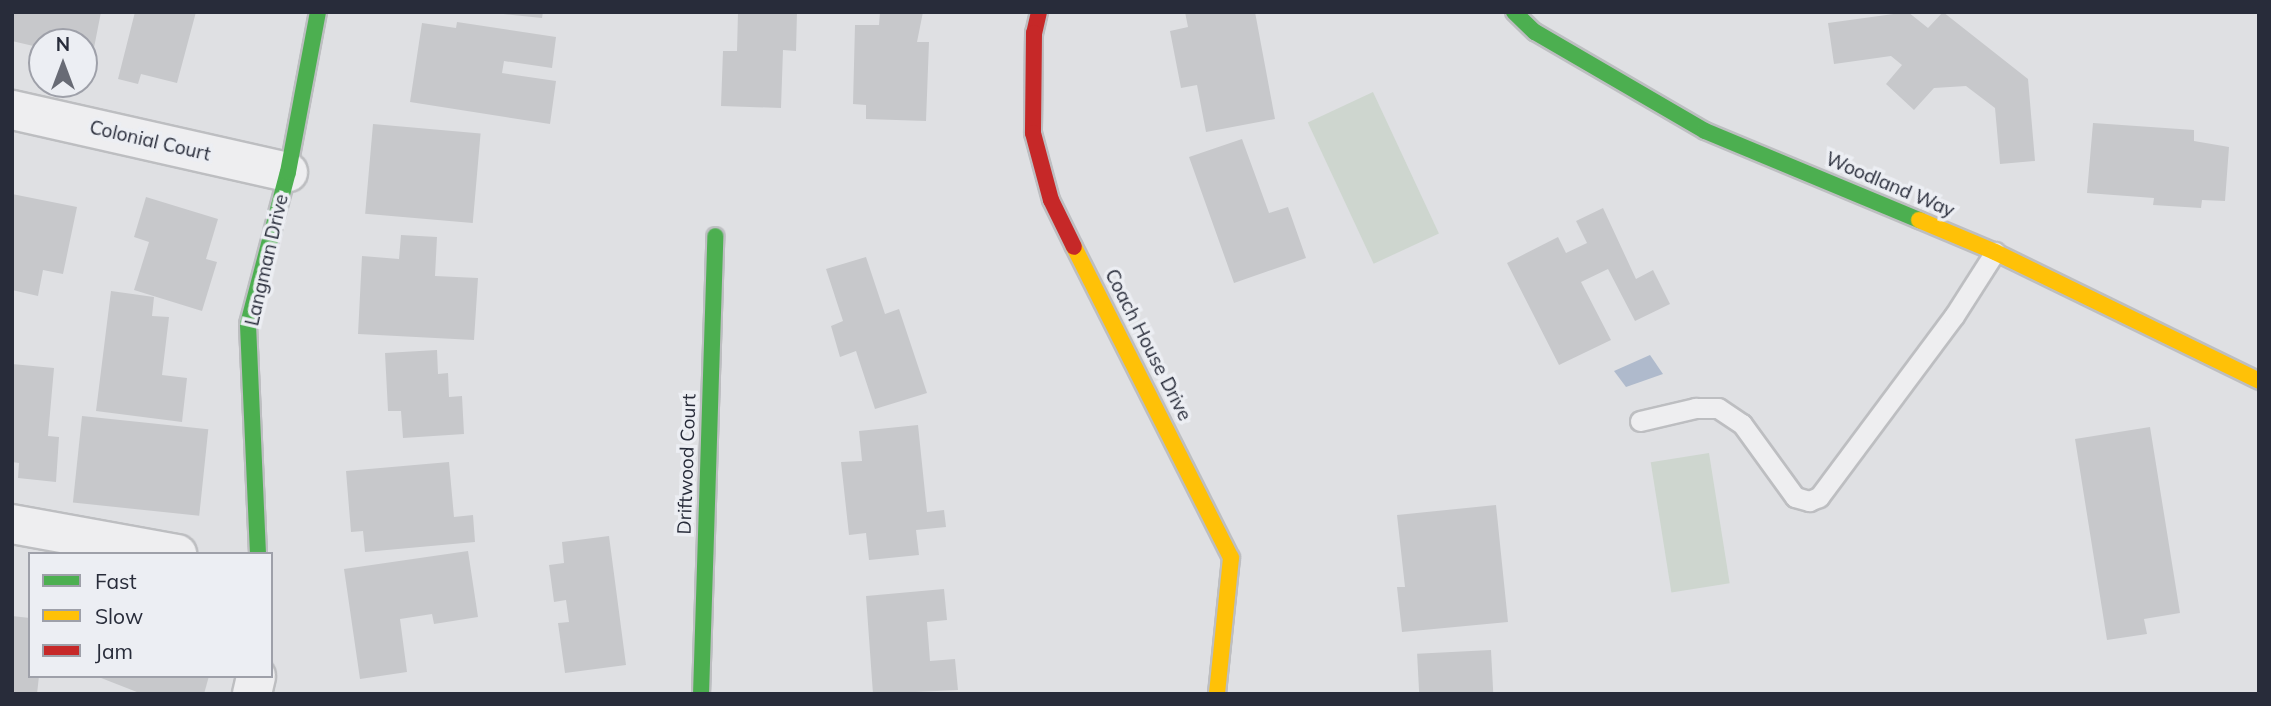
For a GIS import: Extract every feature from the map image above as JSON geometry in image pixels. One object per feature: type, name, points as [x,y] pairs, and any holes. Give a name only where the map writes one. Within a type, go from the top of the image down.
[{"type":"street","name":"Langman Drive","points":[[258,552],[248,324],[288,172],[318,12]]},
{"type":"street","name":"Coach House Drive","points":[[1039,12],[1034,33],[1034,133],[1051,200],[1231,558],[1217,694]]},
{"type":"street","name":"Woodland Way","points":[[1514,12],[1535,32],[1706,131],[1995,251],[2259,381]]},
{"type":"street","name":"Colonial Court","points":[[12,110],[288,172]]},
{"type":"street","name":"Driftwood Court","points":[[701,694],[715,236]]},
{"type":"street","points":[[12,524],[166,552]]},
{"type":"lane","points":[[1640,421],[1706,406],[1718,408],[1742,424],[1796,497],[1810,501],[1819,497],[1954,316],[1995,251]]},
{"type":"shaded area","points":[[1373,92],[1439,233],[1374,264],[1308,122]]},
{"type":"shaded area","points":[[1709,453],[1730,583],[1671,593],[1651,462]]},
{"type":"water","points":[[1650,355],[1663,374],[1626,387],[1614,371]]},
{"type":"building","points":[[12,12],[101,12],[98,28],[28,28],[28,45],[12,41]]},
{"type":"building","points":[[135,12],[196,12],[177,83],[141,74],[138,84],[118,79]]},
{"type":"building","points":[[485,12],[543,12],[542,18]]},
{"type":"building","points":[[738,12],[797,12],[796,51],[783,50],[781,108],[721,106],[723,51],[737,51]]},
{"type":"building","points":[[880,12],[923,12],[917,42],[929,42],[926,121],[866,119],[866,105],[853,104],[855,25],[879,25]]},
{"type":"building","points":[[1185,12],[1255,12],[1275,119],[1206,132],[1197,85],[1181,88],[1170,31],[1188,27]]},
{"type":"building","points":[[1908,12],[1928,28],[1943,12],[2028,79],[2035,161],[2000,164],[1995,108],[1966,86],[1934,88],[1914,110],[1886,84],[1902,65],[1891,56],[1834,64],[1828,23]]},
{"type":"building","points":[[457,22],[556,37],[552,68],[504,61],[502,73],[556,81],[550,124],[410,102],[422,23],[456,28]]},
{"type":"building","points":[[2093,123],[2194,130],[2194,141],[2229,147],[2225,201],[2202,200],[2201,208],[2153,205],[2154,198],[2087,193]]},
{"type":"building","points":[[373,124],[481,133],[473,223],[365,214]]},
{"type":"building","points":[[1242,139],[1269,213],[1288,207],[1306,258],[1234,283],[1189,157]]},
{"type":"building","points":[[12,194],[77,207],[63,274],[43,270],[38,296],[12,290]]},
{"type":"building","points":[[146,197],[218,219],[206,259],[217,262],[202,311],[134,290],[149,242],[134,237]]},
{"type":"building","points":[[1603,208],[1636,279],[1653,270],[1670,304],[1635,321],[1608,269],[1581,282],[1611,340],[1559,365],[1507,263],[1558,237],[1566,253],[1587,243],[1576,221]]},
{"type":"building","points":[[401,235],[437,237],[435,276],[478,278],[474,340],[358,334],[362,256],[399,259]]},
{"type":"building","points":[[866,257],[885,314],[899,309],[927,393],[875,409],[856,351],[840,357],[831,326],[843,321],[826,269]]},
{"type":"building","points":[[111,291],[154,297],[152,316],[169,317],[162,375],[187,378],[182,422],[96,411]]},
{"type":"building","points":[[437,350],[438,374],[448,373],[449,397],[462,396],[464,434],[403,438],[401,411],[388,411],[385,353]]},
{"type":"building","points":[[12,364],[54,368],[48,436],[59,437],[56,482],[18,478],[19,463],[12,462]]},
{"type":"building","points":[[82,416],[208,429],[199,516],[73,503]]},
{"type":"building","points":[[918,425],[927,512],[944,510],[946,527],[916,530],[919,555],[869,560],[866,533],[849,535],[841,462],[862,461],[859,431]]},
{"type":"building","points":[[2150,427],[2180,613],[2144,619],[2147,634],[2107,640],[2075,439]]},
{"type":"building","points":[[449,462],[454,517],[473,515],[475,542],[365,552],[363,531],[351,532],[346,471]]},
{"type":"building","points":[[1496,505],[1508,622],[1402,632],[1397,587],[1405,587],[1397,515]]},
{"type":"building","points":[[609,536],[626,665],[565,673],[558,623],[569,622],[566,600],[554,602],[549,565],[564,563],[562,542]]},
{"type":"building","points":[[468,551],[478,617],[434,624],[432,614],[400,619],[407,672],[360,679],[344,569]]},
{"type":"building","points":[[944,589],[947,620],[927,622],[930,661],[955,659],[958,690],[873,694],[866,596]]},
{"type":"building","points":[[12,616],[28,618],[28,678],[39,678],[37,694],[12,694]]},
{"type":"building","points":[[1491,650],[1493,694],[1419,694],[1417,654]]},
{"type":"building","points":[[101,678],[208,678],[204,694],[142,694]]},
{"type":"traffic: fast","points":[[258,552],[248,324],[288,172],[318,12]]},
{"type":"traffic: fast","points":[[1514,12],[1535,32],[1705,131],[1919,220]]},
{"type":"traffic: fast","points":[[701,694],[715,236]]},
{"type":"traffic: slow","points":[[1919,220],[1995,252],[2259,381]]},
{"type":"traffic: slow","points":[[1074,247],[1231,558],[1217,694]]},
{"type":"traffic: jam","points":[[1039,12],[1034,33],[1033,133],[1051,200],[1074,247]]}]
